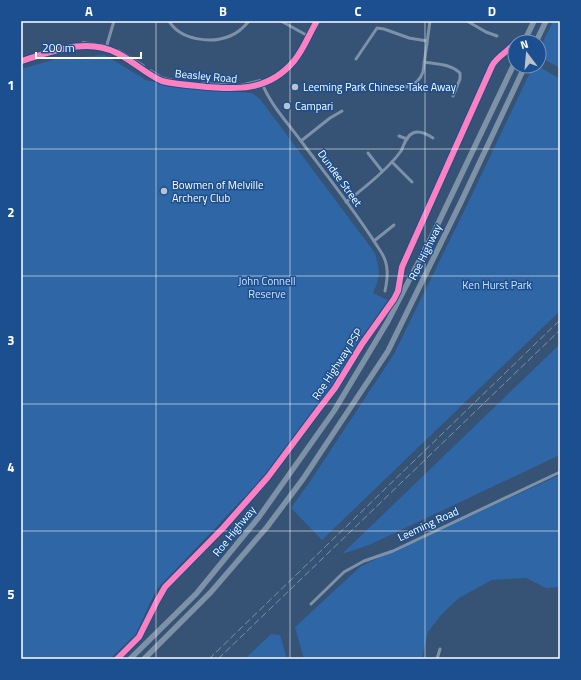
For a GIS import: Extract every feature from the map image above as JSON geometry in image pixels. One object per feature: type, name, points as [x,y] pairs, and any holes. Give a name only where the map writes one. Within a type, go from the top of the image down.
[{"type":"highway","points":[[528,34],[534,21]]},
{"type":"highway","points":[[540,34],[546,21]]},
{"type":"highway","name":"Roe Highway","points":[[130,659],[196,594],[259,517],[334,411],[388,321],[435,230],[509,74]]},
{"type":"highway","name":"Roe Highway","points":[[144,659],[211,592],[267,527],[303,479],[388,351],[461,202],[521,74]]},
{"type":"main road","name":"Beasley Road","points":[[21,60],[73,44],[89,43],[106,47],[129,57],[153,74],[171,80],[228,86],[245,85],[262,82],[291,60],[316,21]]},
{"type":"street","points":[[106,47],[114,21]]},
{"type":"street","points":[[169,21],[182,35],[193,38],[216,40],[231,36],[238,32],[249,21]]},
{"type":"street","points":[[281,21],[307,37]]},
{"type":"street","points":[[390,88],[405,88],[414,85],[421,78],[430,21]]},
{"type":"street","points":[[467,21],[486,32],[497,36]]},
{"type":"street","points":[[356,59],[377,28],[409,38],[427,41]]},
{"type":"street","points":[[424,62],[456,68],[460,73],[460,79],[453,96]]},
{"type":"street","name":"Dundee Street","points":[[262,82],[270,98],[384,256],[387,282],[385,291]]},
{"type":"street","points":[[301,141],[330,118],[342,111]]},
{"type":"street","points":[[346,202],[368,185],[392,162],[401,151],[410,135],[414,132],[419,132],[433,138]]},
{"type":"street","points":[[399,136],[407,140]]},
{"type":"street","points":[[368,153],[382,171]]},
{"type":"street","points":[[392,162],[412,182]]},
{"type":"street","points":[[374,241],[394,225]]},
{"type":"street","name":"Leeming Road","points":[[311,604],[344,572],[364,561],[393,551],[560,472]]},
{"type":"street","points":[[437,659],[440,649]]},
{"type":"green space","points":[[553,21],[560,21],[560,68],[547,61],[547,34]]},
{"type":"green space","name":"John Connell Reserve","points":[[105,55],[146,80],[170,86],[252,93],[260,99],[375,253],[379,273],[373,293],[388,300],[357,344],[333,383],[282,454],[258,483],[156,590],[136,634],[110,659],[21,659],[21,69],[56,59]]},
{"type":"green space","name":"Ken Hurst Park","points":[[547,71],[560,79],[560,311],[322,540],[291,508],[394,354],[529,74],[547,74]]},
{"type":"green space","points":[[560,344],[560,455],[369,545],[342,554]]},
{"type":"green space","points":[[560,475],[560,587],[546,588],[526,578],[492,580],[459,598],[441,615],[428,632],[422,659],[304,659],[295,627],[361,566]]},
{"type":"green space","points":[[271,634],[280,635],[287,659],[245,659]]},
{"type":"railway","points":[[209,659],[560,320]]},
{"type":"railway","points":[[218,659],[560,330]]},
{"type":"cycle path","points":[[21,61],[57,50],[81,46],[93,46],[105,48],[117,53],[150,75],[162,81],[225,88],[250,87],[273,79],[284,71],[298,56],[317,21]]},
{"type":"cycle path","name":"Roe Highway PSP","points":[[117,659],[139,637],[165,587],[223,528],[268,477],[335,388],[362,344],[394,299],[398,291],[402,267],[492,66],[497,59],[507,51]]},
{"type":"place","name":"Leeming Park Chinese Take Away","points":[[295,87]]},
{"type":"place","name":"Campari","points":[[287,106]]},
{"type":"place","name":"Bowmen of Melville Archery Club","points":[[164,191]]}]
